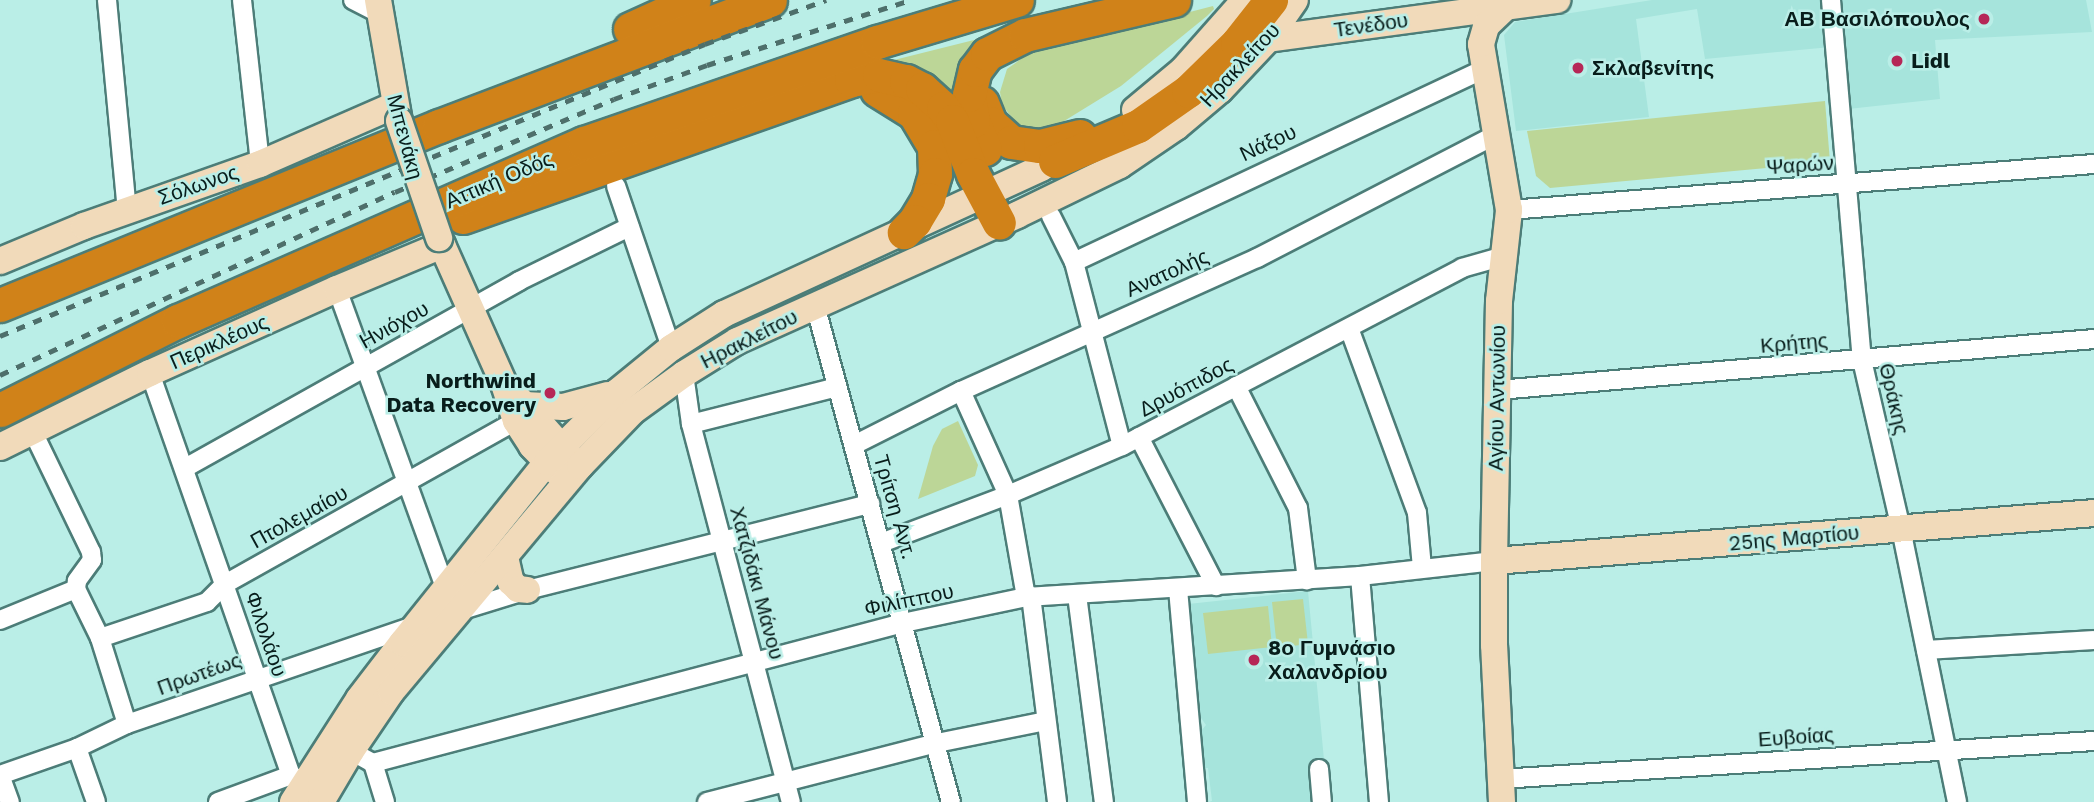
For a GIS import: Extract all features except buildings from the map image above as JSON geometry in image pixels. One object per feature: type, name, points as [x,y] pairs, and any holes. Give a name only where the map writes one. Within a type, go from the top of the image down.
[{"type":"highway","points":[[317,175],[419,119],[694,0]]},
{"type":"highway","points":[[0,305],[549,82],[770,0]]},
{"type":"highway","name":"Αττική Οδός","points":[[0,410],[178,321],[309,261],[584,143],[877,43],[1017,0]]},
{"type":"highway","points":[[1000,205],[973,121],[970,95],[980,62],[1006,42],[1025,35],[1174,0]]},
{"type":"highway","points":[[1055,161],[1118,136],[1158,113],[1212,69],[1246,24],[1285,4]]},
{"type":"highway","points":[[1006,42],[989,62],[981,91],[990,123],[1010,142],[1032,146],[1049,145],[1115,124]]},
{"type":"highway","points":[[309,261],[399,239],[865,76],[879,75],[906,81],[922,89],[952,121],[1000,205]]},
{"type":"highway","points":[[837,85],[862,86],[895,99],[914,113],[930,135],[936,164],[933,185],[922,212],[904,232]]},
{"type":"street","points":[[107,0],[127,210]]},
{"type":"street","points":[[242,0],[260,164]]},
{"type":"street","points":[[353,0],[379,7]]},
{"type":"street","name":"Τενέδου","points":[[1246,24],[1506,7],[1557,0]]},
{"type":"street","name":"Θράκης","points":[[1831,0],[1861,360],[1901,529],[1956,802]]},
{"type":"street","name":"Μπενάκη","points":[[379,7],[397,113],[440,242],[504,384],[521,413],[553,454],[574,473]]},
{"type":"street","name":"Αγίου Αντωνίου","points":[[1501,790],[1494,645],[1494,562],[1499,301],[1509,210],[1481,38],[1489,21],[1506,7]]},
{"type":"street","name":"Ηρακλείτου","points":[[302,791],[362,757],[391,692],[574,473],[633,411],[684,374],[737,341],[815,305],[1000,205],[1055,161],[1115,124],[1246,24]]},
{"type":"street","name":"Ηρακλείτου","points":[[302,791],[381,669],[553,454],[617,392],[671,348],[724,314],[904,232],[1091,180],[1152,145],[1220,90],[1246,24]]},
{"type":"street","name":"Νάξου","points":[[1074,262],[1484,69]]},
{"type":"street","name":"Σόλωνος","points":[[0,261],[127,210],[397,113]]},
{"type":"street","name":"Ανατολής","points":[[854,445],[961,391],[1287,243],[1495,135]]},
{"type":"street","name":"Ψαρών","points":[[1509,210],[2094,164]]},
{"type":"street","points":[[616,186],[671,348]]},
{"type":"street","points":[[1051,216],[1074,262],[1122,446]]},
{"type":"street","name":"Ηνιόχου","points":[[185,468],[470,308],[629,227]]},
{"type":"street","name":"Περικλέους","points":[[0,447],[150,373],[440,242]]},
{"type":"street","name":"Δρυόπιδος","points":[[881,543],[1008,495],[1122,446],[1462,268],[1504,256]]},
{"type":"street","points":[[337,289],[445,588]]},
{"type":"street","name":"Τρίτση Αντ.","points":[[815,305],[951,802]]},
{"type":"street","points":[[1349,328],[1417,513],[1422,568]]},
{"type":"street","name":"Κρήτης","points":[[1498,390],[2094,339]]},
{"type":"street","name":"Φιλολάου","points":[[150,373],[256,678],[302,791]]},
{"type":"street","name":"Χατζιδάκι Μάνου","points":[[684,374],[691,424],[791,802]]},
{"type":"street","points":[[1236,386],[1298,508],[1307,580]]},
{"type":"street","points":[[691,424],[837,387]]},
{"type":"street","points":[[961,391],[1008,495],[1028,597],[1057,802]]},
{"type":"street","points":[[521,413],[563,407],[617,392]]},
{"type":"street","name":"Πτολεμαίου","points":[[100,638],[199,605],[217,594],[225,584],[407,482],[521,413]]},
{"type":"street","points":[[32,430],[91,552],[92,560],[77,581],[76,589],[100,638],[127,724]]},
{"type":"street","points":[[1139,437],[1216,586]]},
{"type":"street","points":[[459,611],[527,590],[870,504]]},
{"type":"street","name":"25ης Μαρτίου","points":[[1494,562],[2094,513]]},
{"type":"street","points":[[505,557],[512,582],[518,589],[527,590]]},
{"type":"street","name":"Φιλίππου","points":[[362,757],[903,623],[1028,597],[1307,580],[1494,562]]},
{"type":"street","points":[[1360,576],[1379,802]]},
{"type":"street","points":[[0,620],[76,589]]},
{"type":"street","points":[[1178,589],[1197,802]]},
{"type":"street","points":[[1077,595],[1104,802]]},
{"type":"street","name":"Πρωτέως","points":[[0,775],[76,747],[127,724],[416,625]]},
{"type":"street","points":[[370,639],[381,669]]},
{"type":"street","points":[[1926,650],[2094,640]]},
{"type":"street","points":[[707,802],[937,743],[1046,721]]},
{"type":"street","name":"Ευβοίας","points":[[1501,790],[1947,751],[2094,741]]},
{"type":"street","points":[[76,747],[96,802]]},
{"type":"street","points":[[362,757],[385,802]]},
{"type":"street","points":[[1319,769],[1322,802]]},
{"type":"street","points":[[0,775],[10,802]]},
{"type":"street","points":[[218,802],[302,791]]},
{"type":"shaded area","points":[[1652,0],[2086,0],[2092,32],[1935,40],[1940,99],[1848,109],[1841,46],[1705,59],[1697,9],[1636,19],[1649,117],[1516,131],[1504,35],[1515,22]]},
{"type":"shaded area","name":"8ο Γυμνάσιο Χαλανδρίου","points":[[1308,591],[1328,802],[1209,802],[1212,801],[1208,768],[1204,768],[1201,731],[1206,725],[1199,715],[1188,604]]},
{"type":"green space","points":[[1213,6],[1214,9],[1207,16],[1121,86],[1056,126],[1044,130],[1018,125],[1002,105],[1000,92],[1007,69],[1028,54]]},
{"type":"green space","points":[[994,35],[952,95],[934,76],[915,68],[882,63]]},
{"type":"green space","points":[[1825,101],[1830,162],[1550,188],[1536,176],[1527,131]]},
{"type":"green space","points":[[958,421],[978,465],[975,476],[918,499],[933,446],[942,429]]},
{"type":"green space","points":[[1303,599],[1308,644],[1277,648],[1272,602]]},
{"type":"green space","points":[[1268,606],[1272,647],[1208,654],[1203,613]]},
{"type":"railway","points":[[0,336],[705,44],[826,0]]},
{"type":"railway","points":[[0,375],[395,192],[614,99],[707,65],[911,0]]},
{"type":"place","name":"ΑΒ Βασιλόπουλος","points":[[1984,19]]},
{"type":"place","name":"Lidl","points":[[1897,61]]},
{"type":"place","name":"Σκλαβενίτης","points":[[1578,68]]},
{"type":"place","name":"Northwind Data Recovery","points":[[550,393]]},
{"type":"place","name":"8ο Γυμνάσιο Χαλανδρίου","points":[[1254,660]]}]
